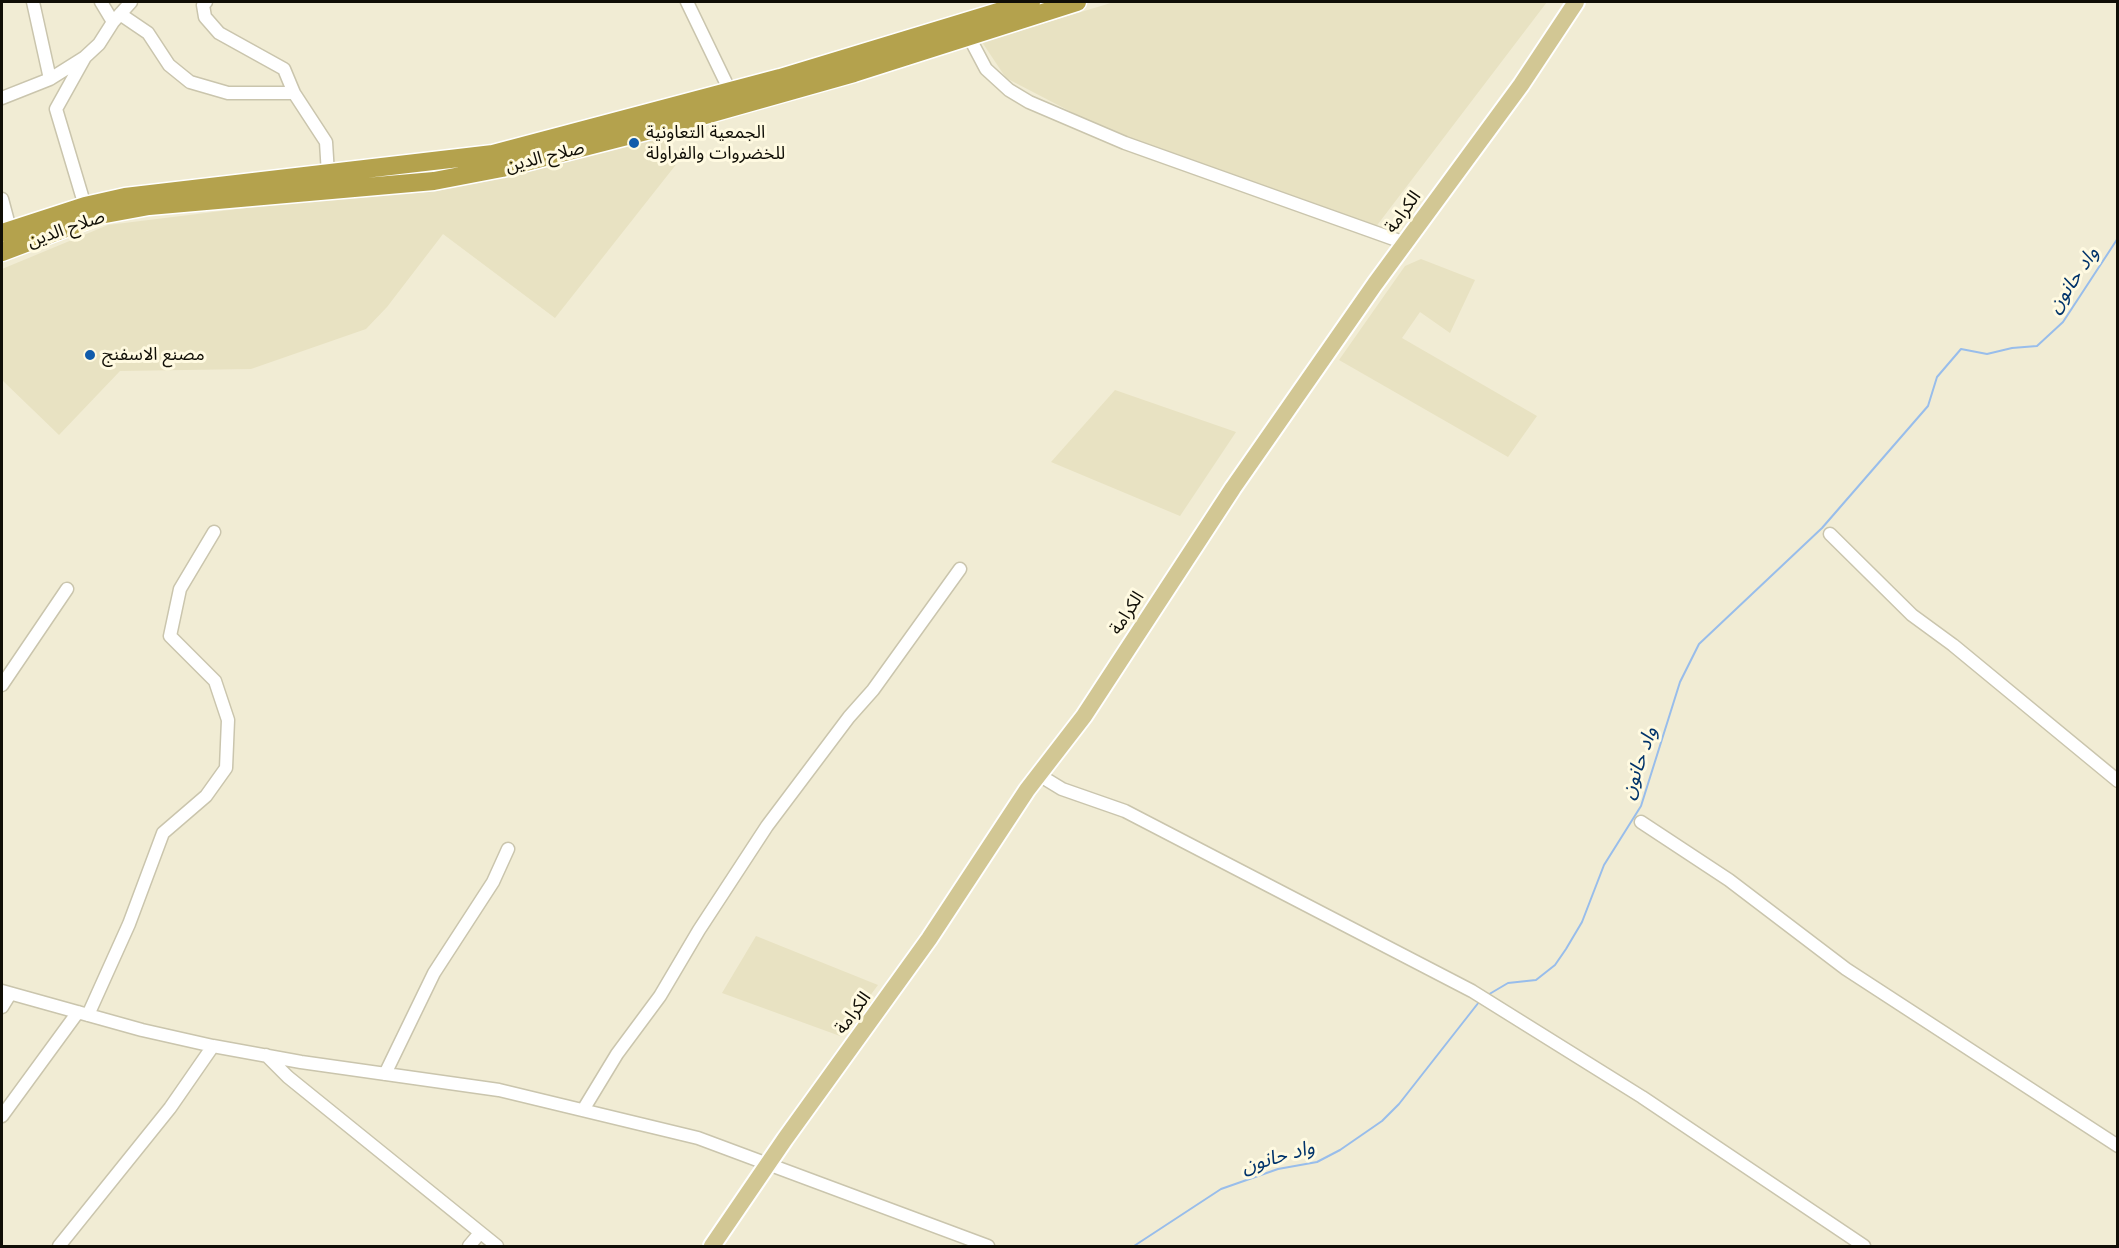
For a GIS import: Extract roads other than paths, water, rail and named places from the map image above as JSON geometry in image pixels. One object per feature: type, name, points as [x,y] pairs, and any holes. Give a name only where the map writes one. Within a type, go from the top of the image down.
[{"type":"highway","name":"صلاح الدين","points":[[6,231],[124,196],[493,153],[730,92],[1031,2]]},
{"type":"highway","name":"صلاح الدين","points":[[2,252],[100,215],[149,206],[434,181],[502,168],[691,120],[737,104],[854,73],[1077,2]]},
{"type":"main road","name":"الكرامة","points":[[712,1246],[924,947],[1039,775],[1084,716],[1233,488],[1405,243],[1521,84],[1576,2]]},
{"type":"street","points":[[33,2],[50,79]]},
{"type":"street","points":[[101,2],[116,18],[148,33],[169,65],[190,82],[228,93],[294,93]]},
{"type":"street","points":[[2,98],[50,79],[85,57],[99,44],[116,18],[131,2]]},
{"type":"street","points":[[206,2],[203,5],[206,17],[219,33],[285,69],[294,93],[326,142],[328,174]]},
{"type":"street","points":[[687,2],[730,92]]},
{"type":"street","points":[[968,35],[986,69],[1009,90],[1029,102],[1125,143],[1405,243]]},
{"type":"street","points":[[84,206],[56,109],[85,57]]},
{"type":"street","points":[[2,199],[6,231]]},
{"type":"street","points":[[2,1116],[83,1014],[129,924],[163,833],[206,796],[226,768],[228,720],[215,681],[170,636],[180,589],[214,532]]},
{"type":"street","points":[[1830,534],[1912,615],[1953,645],[2118,781]]},
{"type":"street","points":[[583,1110],[616,1054],[660,996],[699,930],[767,826],[849,717],[873,690],[960,569]]},
{"type":"street","points":[[2,685],[47,621],[66,589]]},
{"type":"street","points":[[1039,775],[1062,789],[1125,811],[1488,1000],[1642,1097],[1864,1246]]},
{"type":"street","points":[[1641,822],[1729,880],[1845,969],[2118,1146]]},
{"type":"street","points":[[385,1074],[434,973],[493,882],[508,849]]},
{"type":"street","points":[[2,1007],[6,993],[213,1046],[499,1090],[699,1138],[770,1162],[988,1246]]},
{"type":"street","points":[[59,1246],[170,1108],[213,1046]]},
{"type":"street","points":[[266,1055],[288,1077],[497,1246]]},
{"type":"street","points":[[469,1246],[480,1233]]},
{"type":"waterway","name":"واد حانون","points":[[1486,996],[1508,983],[1536,980],[1555,965],[1566,949],[1582,922],[1604,865],[1641,806],[1680,682],[1699,644],[1822,528],[1928,406],[1937,377],[1961,349],[1987,354],[2012,348],[2037,346],[2063,322],[2118,238]]},
{"type":"waterway","name":"واد حانون","points":[[1134,1246],[1221,1189],[1278,1169],[1317,1162],[1340,1150],[1382,1121],[1399,1104],[1479,1002]]},
{"type":"place","name":"الجمعية التعاونية للخضروات والفراولة","points":[[634,143]]},
{"type":"place","name":"مصنع الاسفنج","points":[[90,355]]}]
